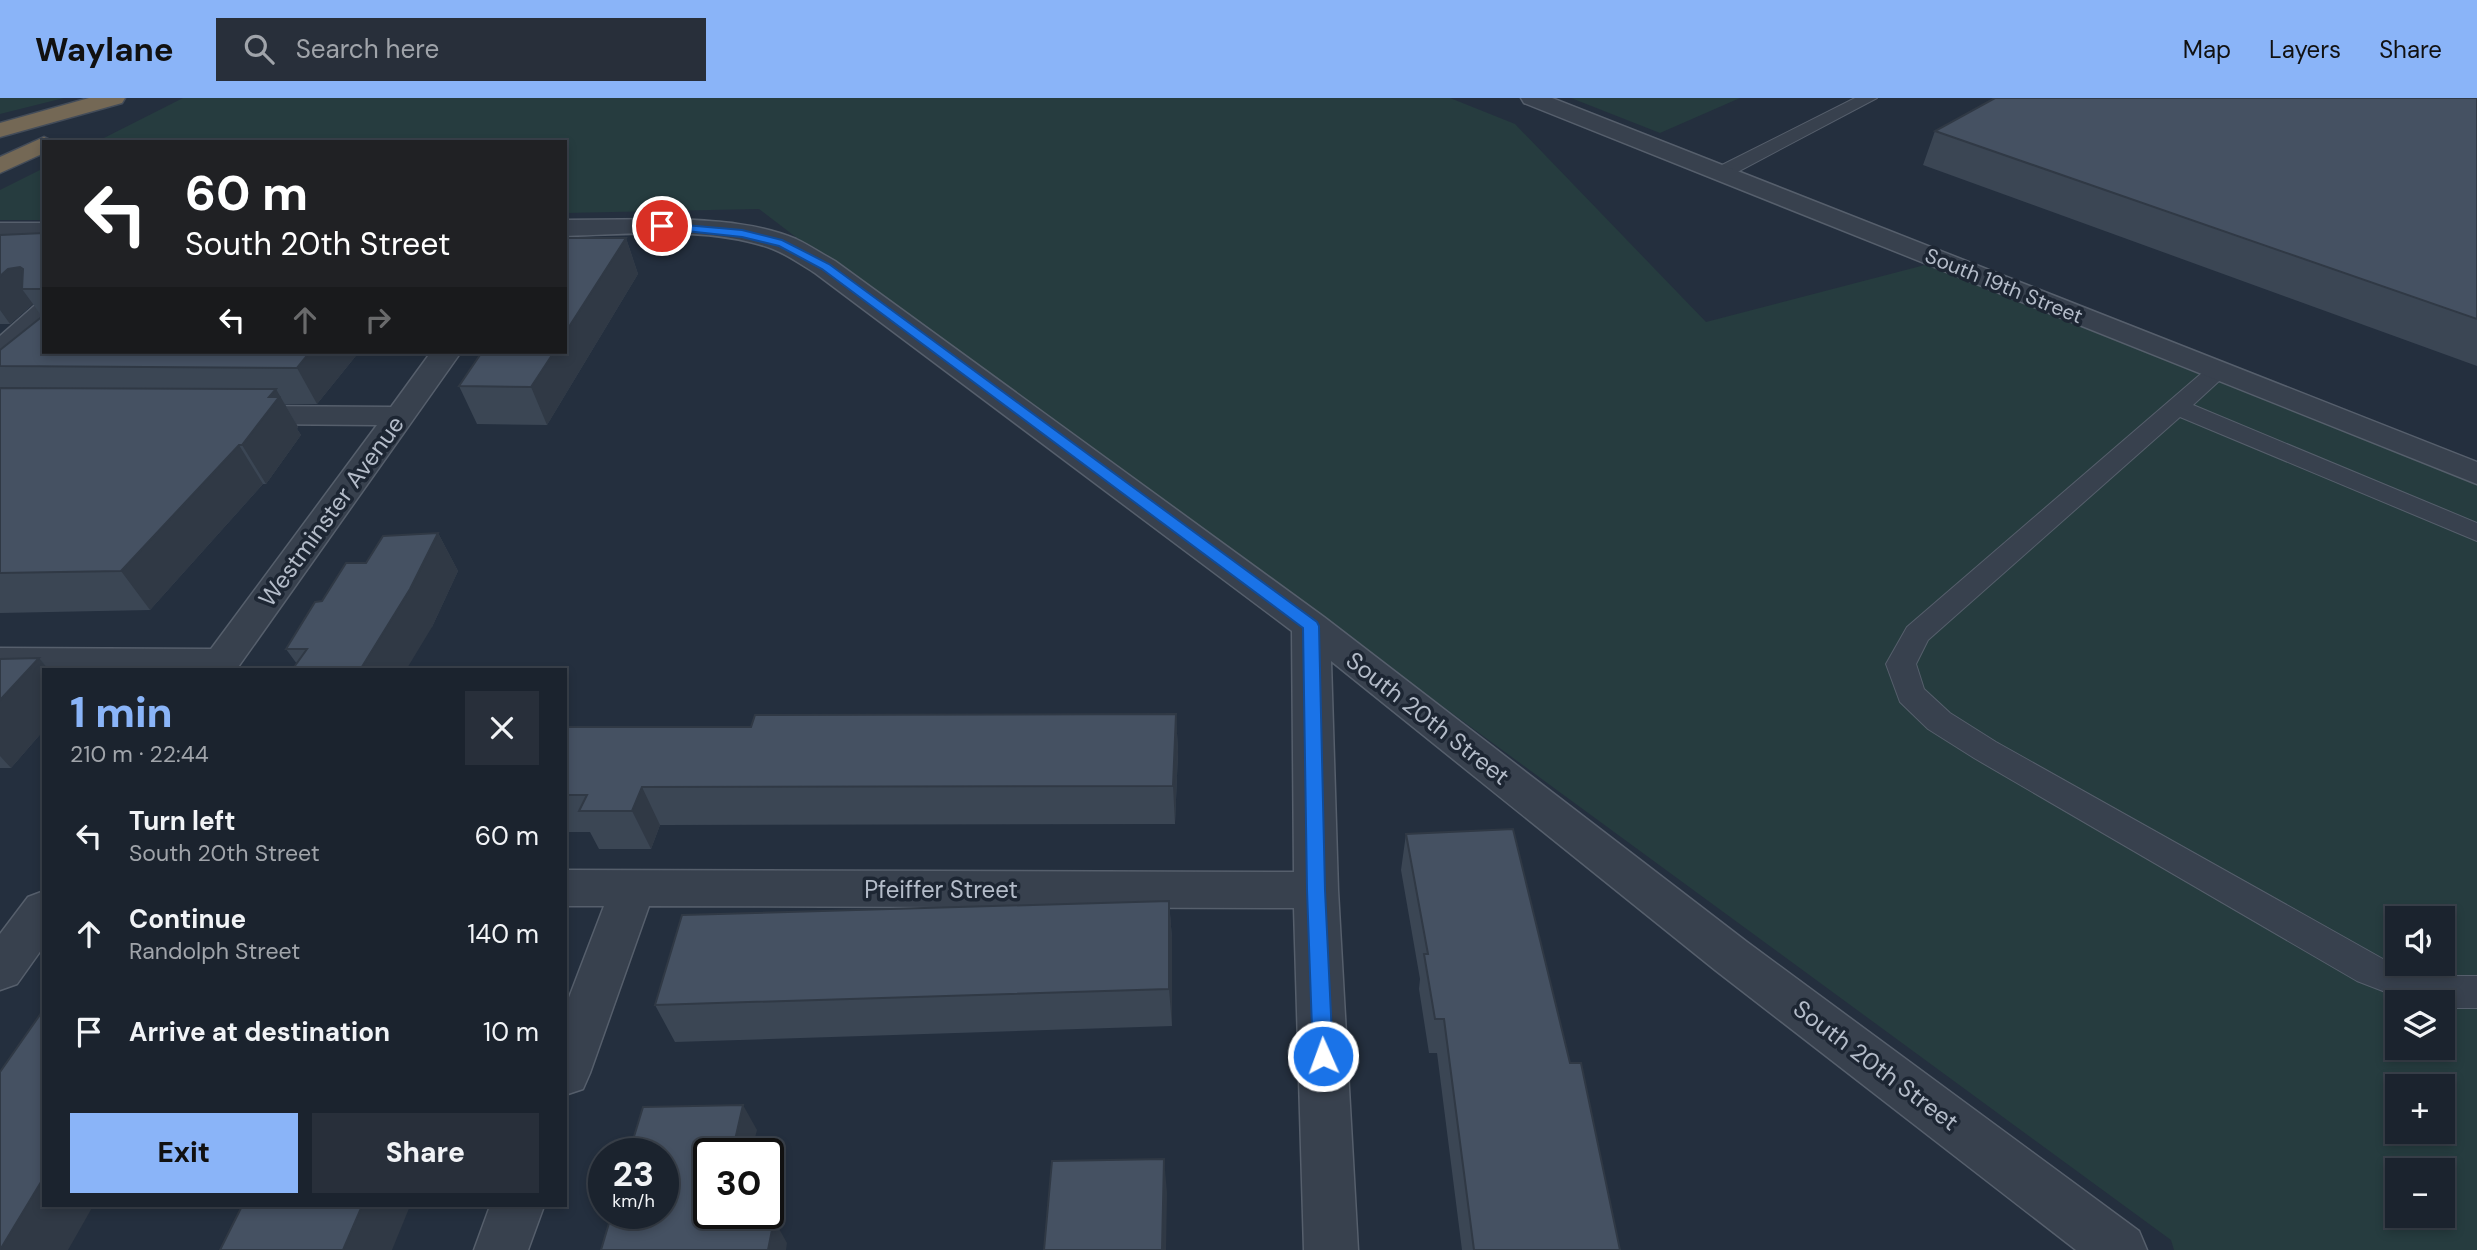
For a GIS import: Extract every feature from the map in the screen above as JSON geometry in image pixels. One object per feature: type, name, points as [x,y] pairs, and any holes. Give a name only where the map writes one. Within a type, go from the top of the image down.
[{"type":"highway","points":[[0,130],[114,98]]},
{"type":"highway","points":[[52,140],[135,98]]},
{"type":"highway","points":[[0,166],[42,145]]},
{"type":"street","name":"South 19th Street","points":[[1532,98],[2477,474]]},
{"type":"street","name":"South 20th Street","points":[[567,228],[662,226],[742,234],[782,243],[825,267],[1311,626],[1731,956],[2120,1250]]},
{"type":"street","points":[[0,231],[42,231]]},
{"type":"street","points":[[0,352],[42,314]]},
{"type":"street","name":"Westminster Avenue","points":[[219,666],[445,354]]},
{"type":"street","points":[[206,415],[399,416]]},
{"type":"street","points":[[1311,626],[1316,890],[1331,1250]]},
{"type":"street","points":[[0,661],[219,666]]},
{"type":"street","name":"Pfeiffer Street","points":[[567,888],[1316,890]]},
{"type":"street","points":[[567,1068],[633,889]]},
{"type":"street","points":[[0,970],[42,913]]},
{"type":"street","points":[[501,1250],[517,1207]]},
{"type":"lane","points":[[1721,173],[1868,98]]},
{"type":"lane","points":[[2212,369],[2177,407],[1917,634],[1901,664],[1911,694],[1938,721],[1985,750],[2371,970],[2428,992],[2477,992]]},
{"type":"lane","points":[[2177,407],[2477,533]]},
{"type":"green space","points":[[0,98],[64,98],[0,114]]},
{"type":"green space","points":[[183,98],[1450,98],[1515,124],[1706,322],[1944,260],[2477,472],[2477,1250],[2174,1250],[2171,1240],[1408,681],[1270,599],[759,209],[567,213],[567,140],[100,140]]},
{"type":"green space","points":[[1571,98],[1740,98],[1660,133]]},
{"type":"green space","points":[[42,169],[42,220],[0,220],[0,190]]},
{"type":"building","points":[[1995,98],[2477,98],[2477,319],[1935,131]]},
{"type":"building","points":[[42,233],[42,289],[22,289],[23,269],[20,267],[8,269],[0,276],[0,235]]},
{"type":"building","points":[[567,238],[626,238],[567,330]]},
{"type":"building","points":[[42,317],[42,354],[308,354],[297,368],[0,366],[0,350]]},
{"type":"building","points":[[481,354],[553,354],[531,387],[459,386]]},
{"type":"building","points":[[0,388],[276,389],[269,397],[279,397],[242,445],[239,445],[121,571],[0,573]]},
{"type":"building","points":[[438,533],[410,589],[361,668],[293,668],[307,649],[286,649],[315,602],[322,601],[346,563],[366,563],[383,536]]},
{"type":"building","points":[[39,658],[0,700],[0,659]]},
{"type":"building","points":[[1176,714],[1173,786],[642,787],[632,811],[579,811],[587,795],[567,795],[567,727],[751,727],[755,715]]},
{"type":"building","points":[[1513,829],[1570,1063],[1581,1063],[1620,1250],[1474,1250],[1444,1019],[1435,1019],[1424,954],[1428,954],[1406,834]]},
{"type":"building","points":[[1169,901],[1169,989],[655,1005],[682,915]]},
{"type":"building","points":[[42,1012],[42,1180],[0,1250],[0,1072]]},
{"type":"building","points":[[743,1105],[735,1138],[693,1138],[693,1229],[772,1229],[768,1250],[601,1250],[607,1229],[679,1229],[679,1138],[634,1138],[643,1107]]},
{"type":"building","points":[[1164,1159],[1162,1250],[1044,1250],[1052,1161]]},
{"type":"building","points":[[242,1207],[362,1207],[343,1250],[220,1250]]},
{"type":"route","points":[[662,226],[742,234],[782,243],[825,267],[1311,626],[1316,890],[1323,1056]]}]
